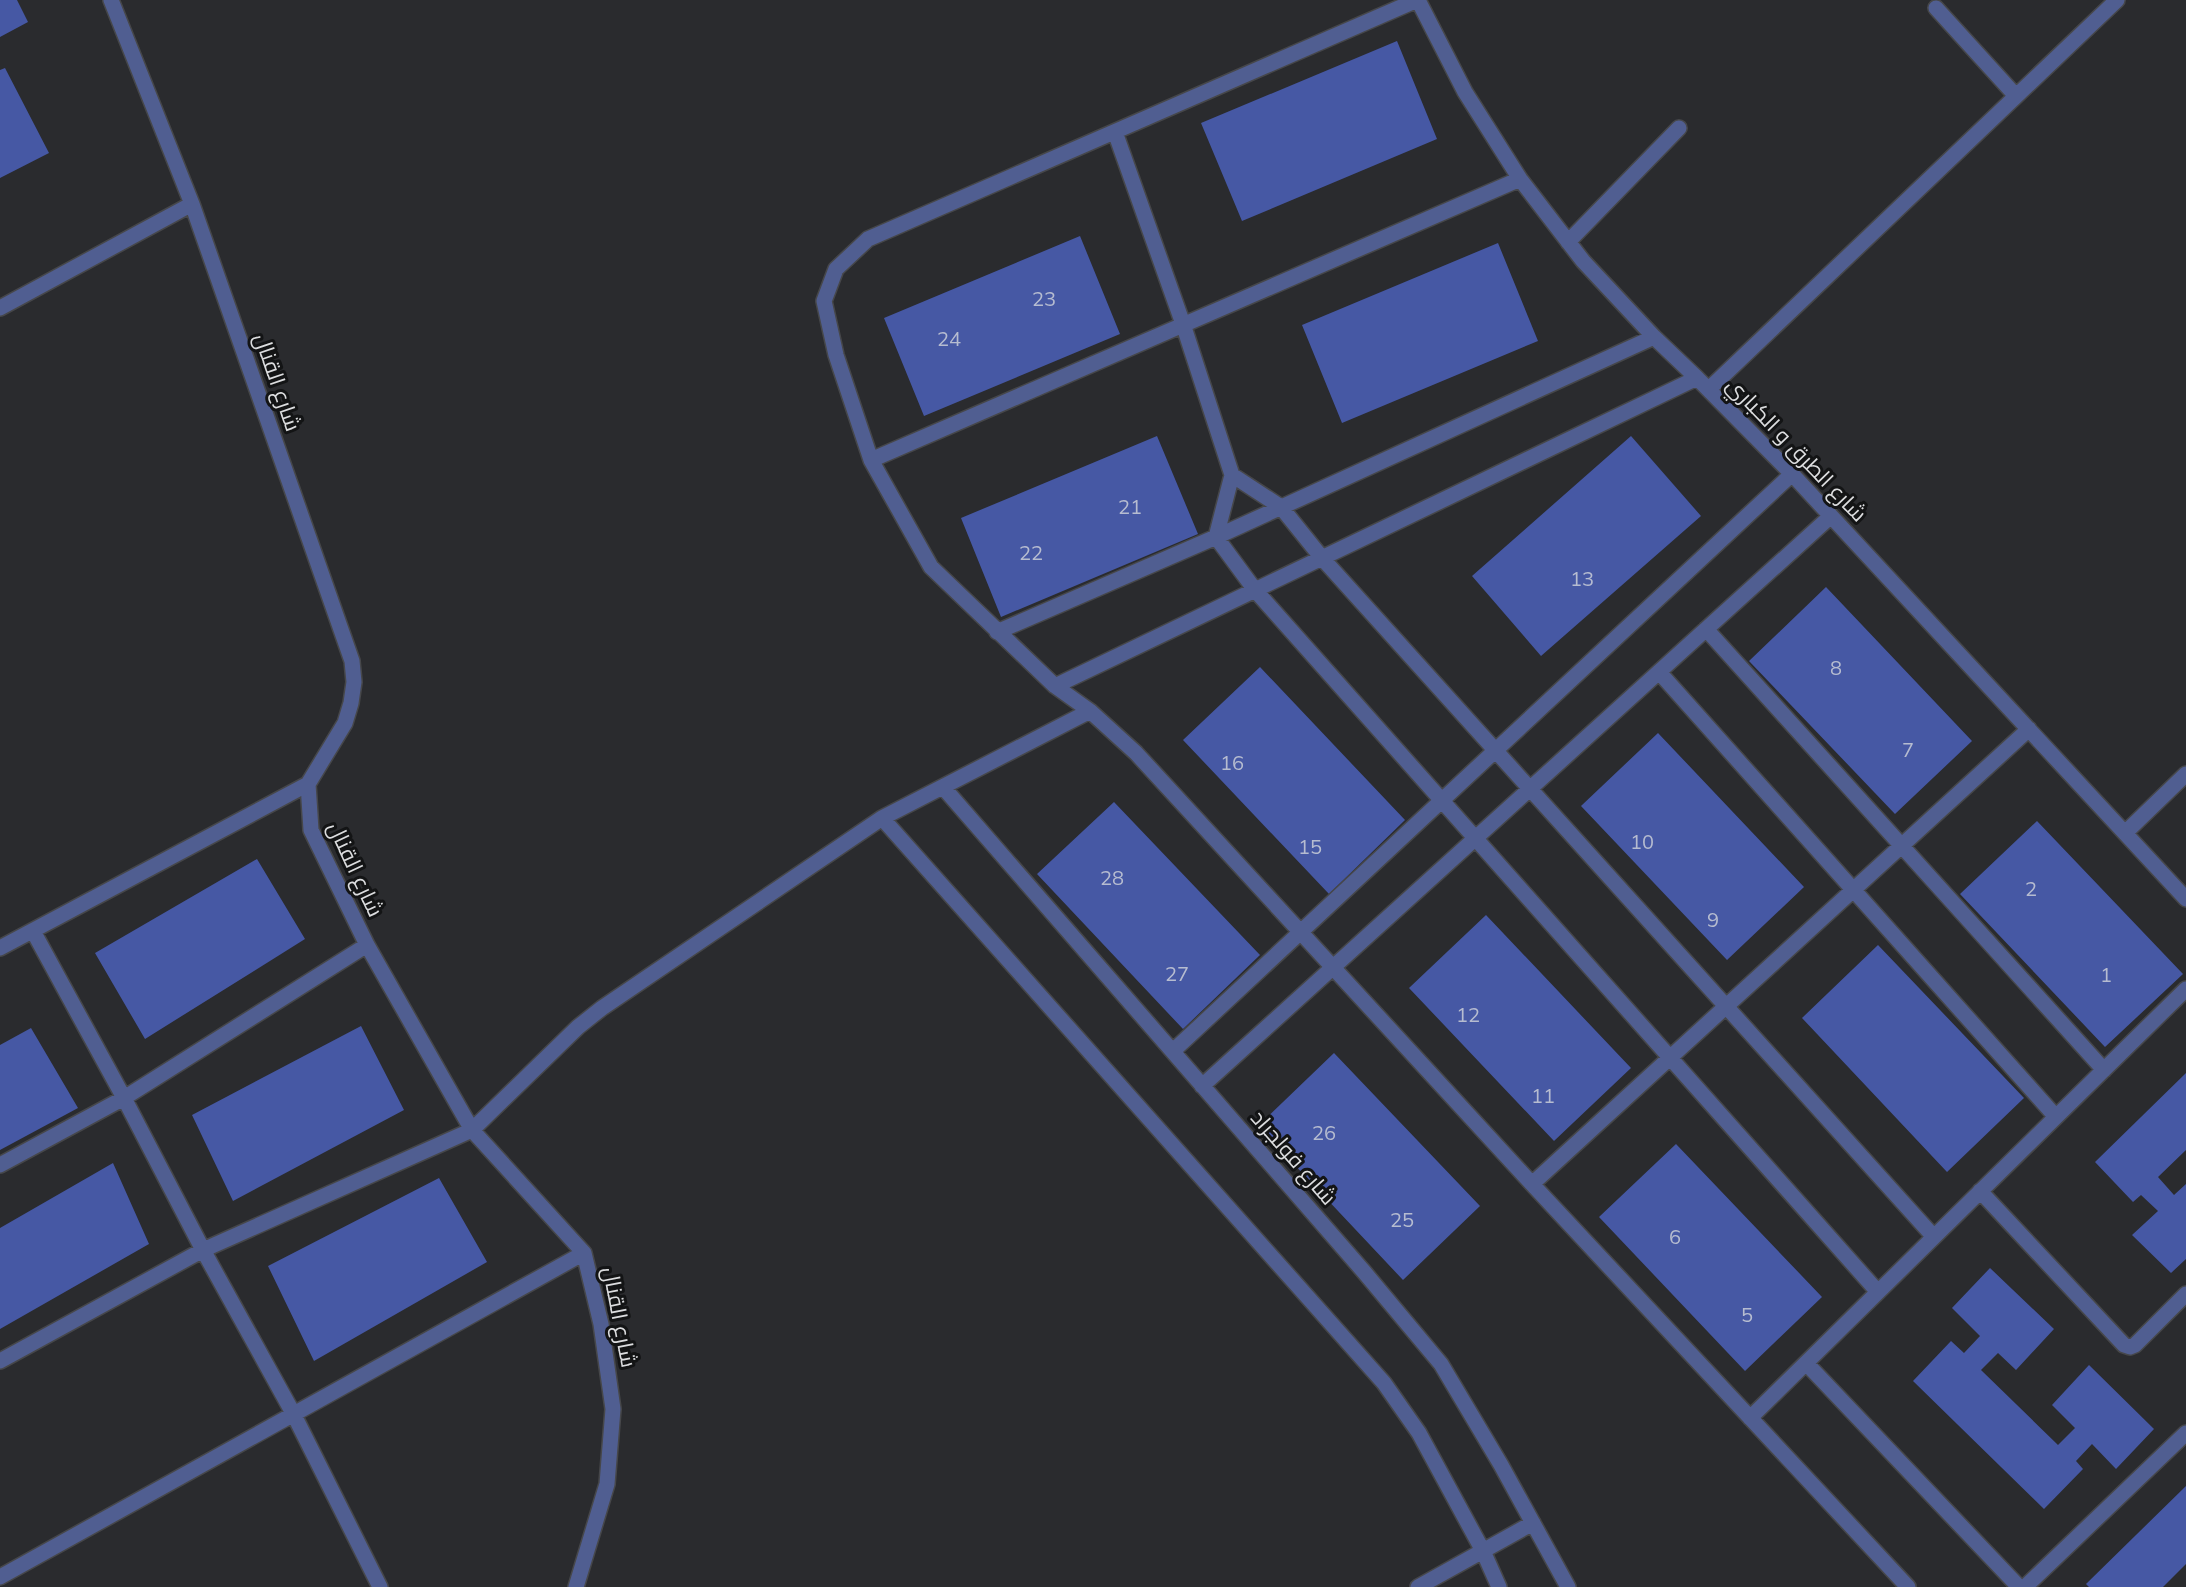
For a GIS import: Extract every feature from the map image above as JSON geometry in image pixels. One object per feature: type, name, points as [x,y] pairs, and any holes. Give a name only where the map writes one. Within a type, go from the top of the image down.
[{"type":"street","name":"شارع القنال","points":[[111,0],[192,204],[352,661],[354,682],[345,723],[308,784],[311,830],[367,945],[472,1130],[584,1253],[602,1324],[613,1409],[607,1484],[576,1587]]},
{"type":"street","points":[[1418,0],[868,239],[836,269],[824,301],[836,356],[871,460],[931,567],[1055,686],[1090,711],[1136,753],[1532,1184],[1908,1587]]},
{"type":"street","name":"شارع الطرق و الكباري","points":[[1418,0],[1465,92],[1520,179],[1583,261],[1653,337],[1709,389],[1792,474],[2186,899]]},
{"type":"street","points":[[1709,389],[2117,0]]},
{"type":"street","points":[[1936,8],[2016,96]]},
{"type":"street","points":[[1568,242],[1680,128]]},
{"type":"street","points":[[1115,132],[1183,324],[1232,476],[1216,537]]},
{"type":"street","points":[[871,460],[1520,179]]},
{"type":"street","points":[[0,308],[192,204]]},
{"type":"street","points":[[997,632],[1216,537],[1653,337]]},
{"type":"street","points":[[1055,686],[1697,378]]},
{"type":"street","points":[[1173,1051],[1792,474]]},
{"type":"street","points":[[1232,476],[1281,507],[1322,558],[1934,1237]]},
{"type":"street","points":[[1202,1086],[1831,516]]},
{"type":"street","points":[[1216,537],[1255,590],[1878,1292]]},
{"type":"street","points":[[1706,629],[2104,1070]]},
{"type":"street","points":[[1659,672],[2056,1117]]},
{"type":"street","points":[[0,1361],[203,1250],[472,1130],[578,1027],[882,818],[1090,711]]},
{"type":"street","points":[[1532,1184],[2029,729]]},
{"type":"street","points":[[2125,833],[2186,774]]},
{"type":"street","points":[[0,948],[308,784]]},
{"type":"street","name":"شارع فولجراد","points":[[943,787],[1365,1273],[1441,1364],[1568,1587]]},
{"type":"street","points":[[882,818],[1384,1383],[1419,1433],[1483,1551],[1499,1587]]},
{"type":"street","points":[[33,931],[203,1250],[293,1413],[380,1587]]},
{"type":"street","points":[[0,1165],[124,1098],[367,945]]},
{"type":"street","points":[[1750,1418],[2186,989]]},
{"type":"street","points":[[1980,1191],[2124,1345],[2130,1347],[2135,1345],[2183,1303]]},
{"type":"street","points":[[0,1576],[584,1253]]},
{"type":"street","points":[[1806,1364],[2019,1587]]},
{"type":"street","points":[[2025,1587],[2186,1433]]},
{"type":"street","points":[[1418,1587],[1533,1523]]},
{"type":"building","points":[[0,0],[17,0],[28,22],[0,37]]},
{"type":"building","points":[[1397,41],[1437,139],[1242,221],[1201,123]]},
{"type":"building","points":[[5,68],[49,153],[0,178],[0,70]]},
{"type":"building","points":[[1080,236],[1120,334],[924,416],[884,318]]},
{"type":"building","points":[[1498,243],[1538,341],[1342,423],[1302,325]]},
{"type":"building","points":[[1157,436],[1198,534],[1001,617],[961,518]]},
{"type":"building","points":[[1631,436],[1701,516],[1541,656],[1472,576]]},
{"type":"building","points":[[1826,587],[1972,741],[1895,814],[1749,661]]},
{"type":"building","points":[[1260,667],[1405,820],[1329,894],[1183,740]]},
{"type":"building","points":[[1658,733],[1804,887],[1727,960],[1581,806]]},
{"type":"building","points":[[1114,802],[1260,955],[1183,1029],[1037,874]]},
{"type":"building","points":[[2037,821],[2183,974],[2105,1047],[1960,894]]},
{"type":"building","points":[[257,859],[305,939],[145,1039],[95,953]]},
{"type":"building","points":[[1486,915],[1631,1068],[1554,1141],[1409,988]]},
{"type":"building","points":[[1878,945],[2024,1098],[1947,1172],[1802,1018]]},
{"type":"building","points":[[361,1026],[404,1110],[233,1201],[192,1115]]},
{"type":"building","points":[[31,1028],[78,1108],[0,1150],[0,1045]]},
{"type":"building","points":[[1334,1053],[1480,1206],[1403,1280],[1258,1126]]},
{"type":"building","points":[[2186,1073],[2186,1150],[2158,1177],[2174,1195],[2186,1184],[2186,1259],[2171,1273],[2132,1235],[2158,1211],[2141,1195],[2133,1202],[2095,1162]]},
{"type":"building","points":[[1676,1144],[1822,1297],[1745,1371],[1599,1217]]},
{"type":"building","points":[[113,1163],[149,1244],[0,1329],[0,1228]]},
{"type":"building","points":[[439,1178],[487,1262],[314,1361],[268,1266]]},
{"type":"building","points":[[1990,1268],[2054,1329],[2016,1370],[1998,1353],[1981,1370],[2058,1445],[2075,1428],[2052,1405],[2089,1365],[2154,1429],[2116,1469],[2092,1444],[2076,1461],[2083,1469],[2044,1509],[1913,1381],[1951,1341],[1964,1353],[1980,1336],[1952,1308]]},
{"type":"building","points":[[2186,1486],[2186,1564],[2163,1587],[2089,1587],[2086,1584]]}]
